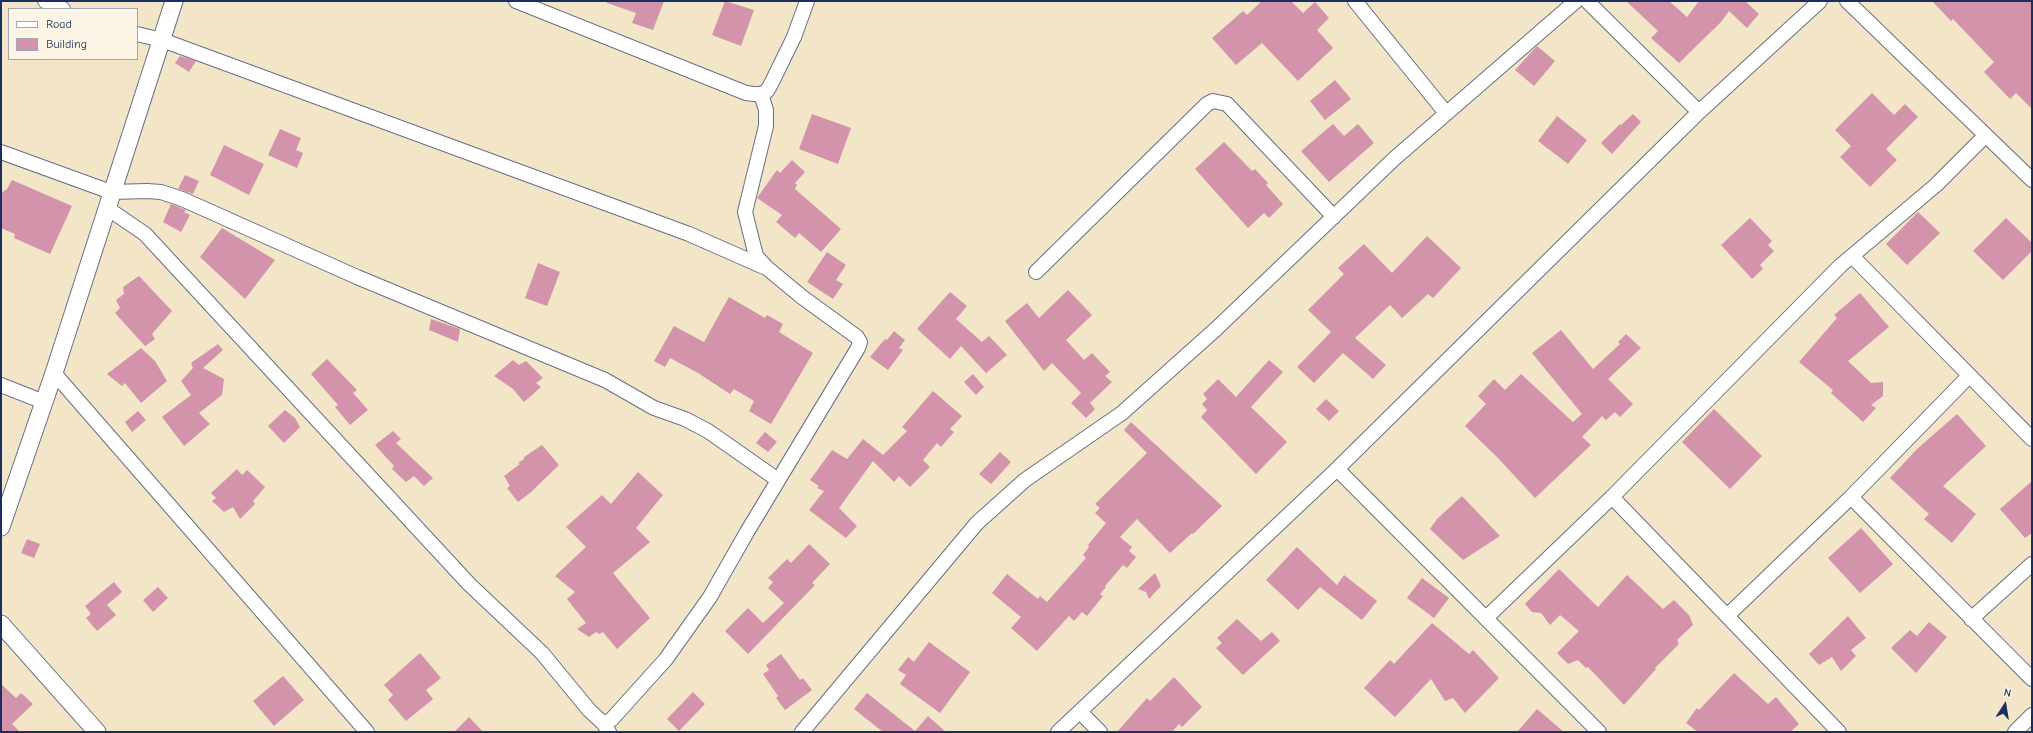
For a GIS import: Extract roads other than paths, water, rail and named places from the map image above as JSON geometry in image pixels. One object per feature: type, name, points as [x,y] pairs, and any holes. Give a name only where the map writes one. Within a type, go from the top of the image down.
[{"type":"street","points":[[45,1],[61,8]]},
{"type":"street","points":[[1,527],[54,373],[111,192],[174,1]]},
{"type":"street","points":[[516,1],[746,93],[761,94],[766,91],[771,84],[794,37],[807,1]]},
{"type":"street","points":[[1355,1],[1446,114]]},
{"type":"street","points":[[802,732],[977,523],[1026,480],[1122,413],[1216,329],[1395,158],[1576,1]]},
{"type":"street","points":[[1587,1],[1699,112]]},
{"type":"street","points":[[1058,732],[1337,469],[1699,112],[1820,1]]},
{"type":"street","points":[[1847,1],[2032,180]]},
{"type":"street","points":[[138,34],[162,40],[689,234],[767,268]]},
{"type":"street","points":[[107,208],[145,234],[469,584],[542,653],[589,710],[607,728],[612,719],[666,659],[701,610],[858,348],[860,342],[857,337],[802,297],[767,268],[756,256],[746,212],[766,126],[766,110],[761,94]]},
{"type":"street","points":[[1036,272],[1207,104],[1213,101],[1227,104],[1334,217]]},
{"type":"street","points":[[1486,618],[1612,497],[1852,256],[1936,185],[1985,136]]},
{"type":"street","points":[[1,152],[111,192],[161,192],[182,199],[357,277],[605,380],[654,408],[685,419],[708,431],[778,480]]},
{"type":"street","points":[[1852,256],[1968,376],[2032,439]]},
{"type":"street","points":[[54,373],[367,732]]},
{"type":"street","points":[[1728,615],[1851,498],[1968,376]]},
{"type":"street","points":[[1,384],[44,402]]},
{"type":"street","points":[[1337,469],[1599,732]]},
{"type":"street","points":[[1612,497],[1728,615],[1836,731]]},
{"type":"street","points":[[1851,498],[2032,679]]},
{"type":"street","points":[[1971,619],[2032,564]]},
{"type":"street","points":[[1,624],[97,732]]},
{"type":"street","points":[[1080,712],[1100,732]]},
{"type":"street","points":[[2015,732],[2032,714]]}]
